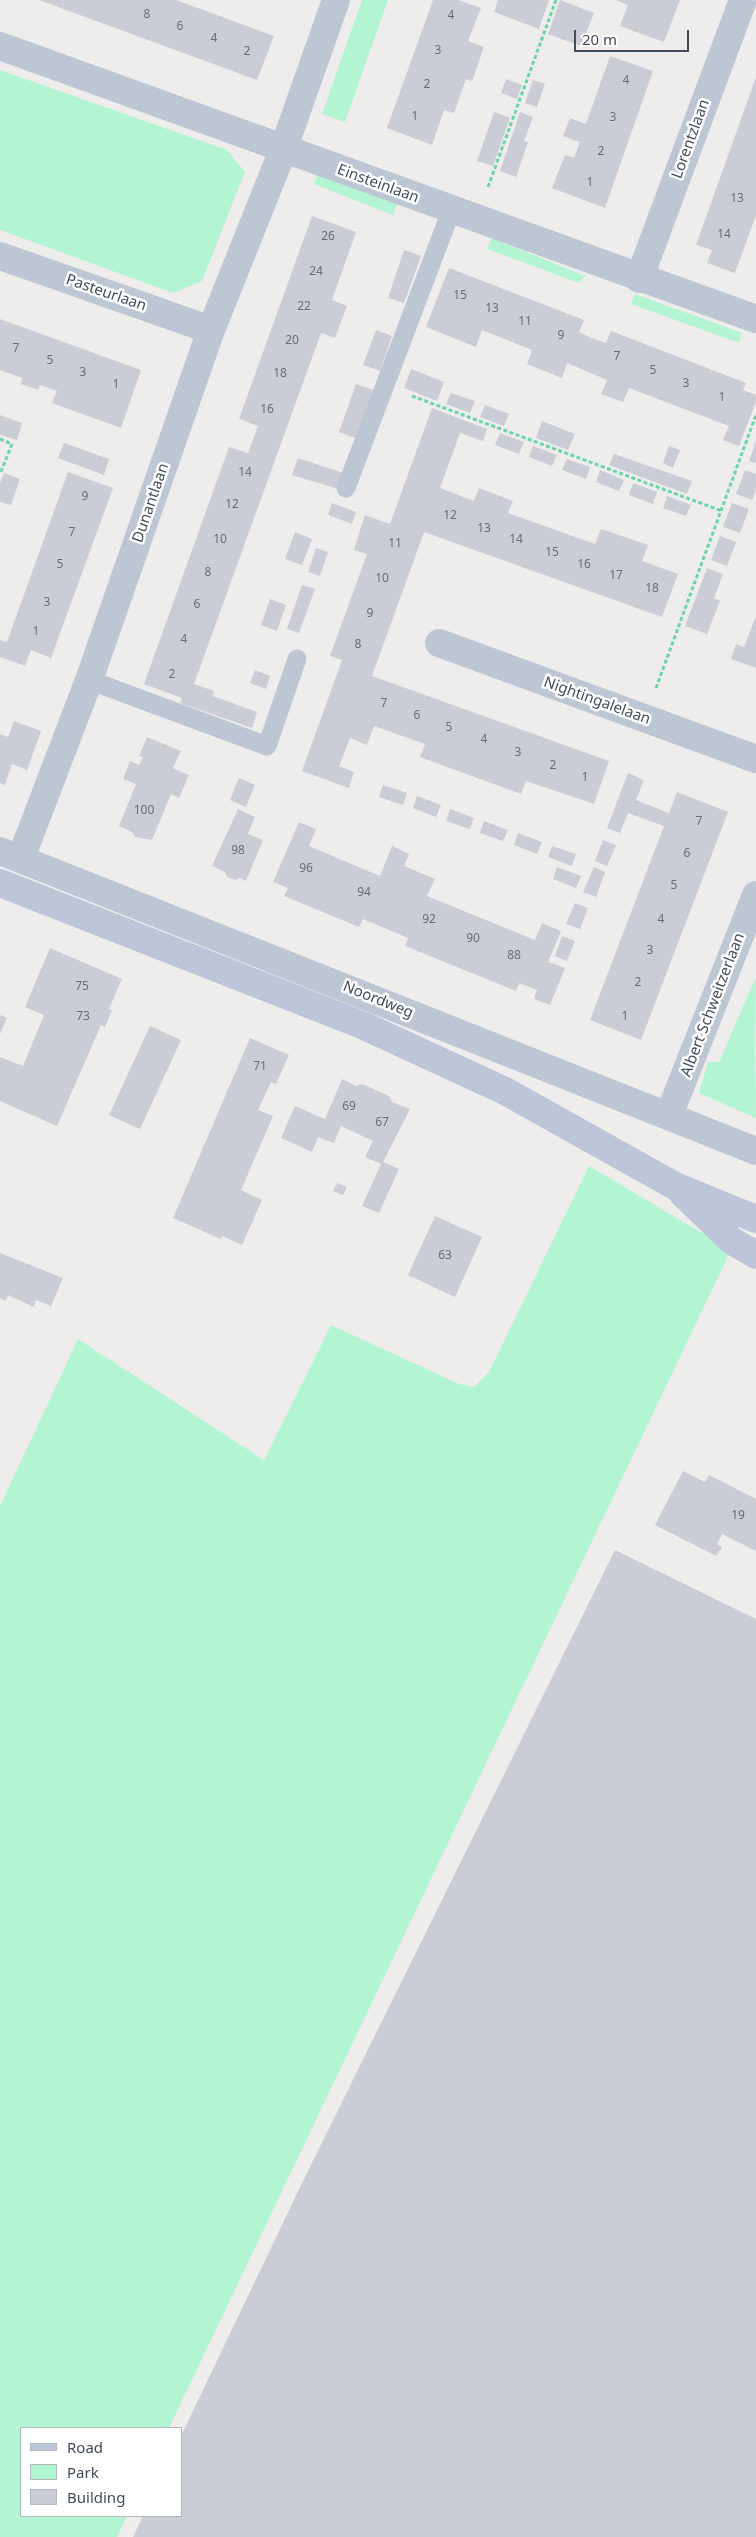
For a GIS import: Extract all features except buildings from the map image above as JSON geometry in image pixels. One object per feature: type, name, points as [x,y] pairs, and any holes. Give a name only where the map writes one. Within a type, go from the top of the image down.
[{"type":"main road","name":"Noordweg","points":[[0,883],[362,1025],[505,1091],[675,1186]]},
{"type":"main road","points":[[675,1186],[756,1219]]},
{"type":"main road","points":[[675,1186],[732,1241],[756,1255]]},
{"type":"street","name":"Dunantlaan","points":[[10,854],[89,680],[211,330],[284,150],[336,0]]},
{"type":"street","name":"Lorentzlaan","points":[[639,279],[743,0]]},
{"type":"street","name":"Einsteinlaan","points":[[0,46],[756,320]]},
{"type":"street","name":"Pasteurlaan","points":[[0,256],[211,330]]},
{"type":"street","name":"Nightingalelaan","points":[[439,643],[756,759]]},
{"type":"street","name":"Noordweg","points":[[10,854],[756,1151]]},
{"type":"street","name":"Albert Schweitzerlaan","points":[[669,1115],[756,894]]},
{"type":"lane","points":[[346,488],[451,210]]},
{"type":"lane","points":[[89,680],[267,746],[297,659]]},
{"type":"path","points":[[476,219],[556,0]]},
{"type":"path","points":[[384,385],[722,511]]},
{"type":"path","points":[[644,719],[722,511],[756,414]]},
{"type":"path","points":[[0,439],[12,444],[0,474]]},
{"type":"green space","points":[[362,0],[388,0],[345,122],[322,114]]},
{"type":"green space","points":[[0,70],[227,150],[245,172],[202,281],[173,293],[0,230]]},
{"type":"green space","points":[[318,174],[397,204],[393,215],[314,184]]},
{"type":"green space","points":[[492,238],[585,276],[579,283],[487,249]]},
{"type":"green space","points":[[635,294],[742,333],[739,343],[631,304]]},
{"type":"green space","points":[[756,977],[756,1118],[699,1093],[708,1062],[719,1062]]},
{"type":"green space","points":[[589,1166],[731,1250],[169,2427],[20,2427],[20,2517],[127,2517],[117,2537],[0,2537],[0,1506],[78,1339],[264,1460],[331,1325],[459,1384],[474,1387],[489,1372]]}]
